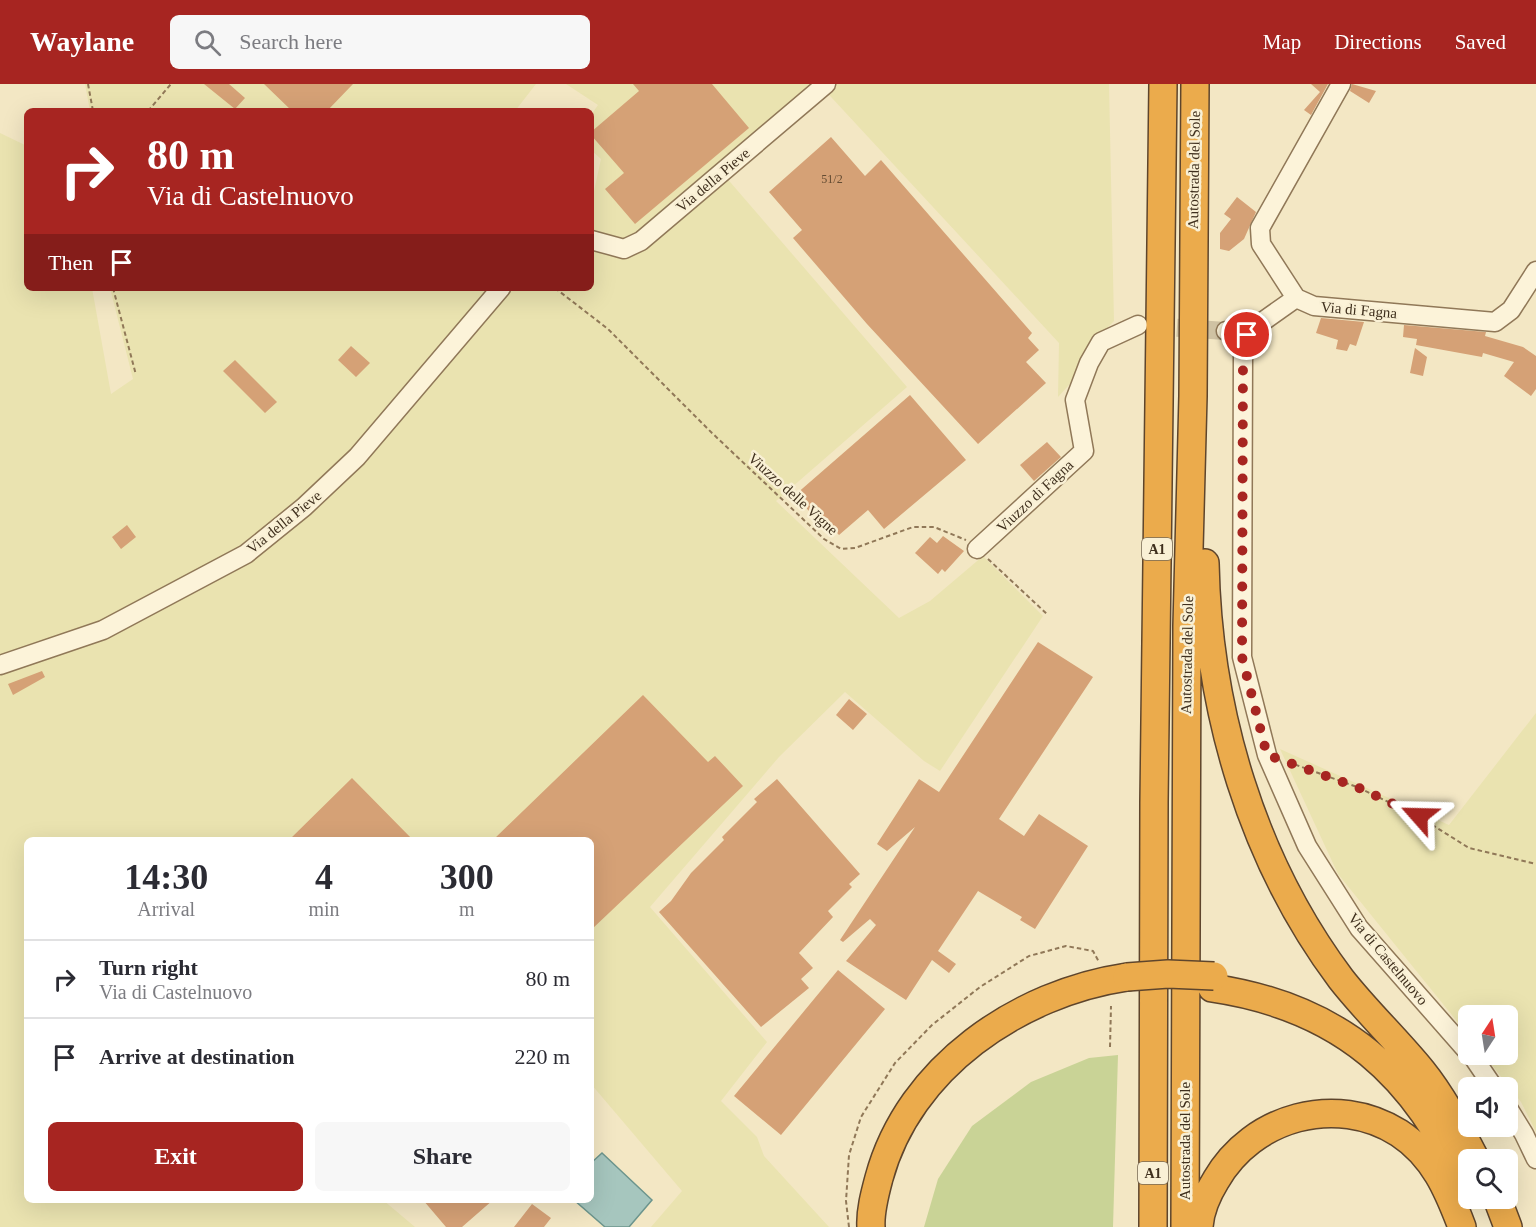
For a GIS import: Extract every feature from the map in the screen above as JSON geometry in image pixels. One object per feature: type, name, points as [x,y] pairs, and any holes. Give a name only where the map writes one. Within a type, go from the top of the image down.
[{"type":"highway","name":"Autostrada del Sole","points":[[1152,1227],[1163,84]]},
{"type":"highway","name":"Autostrada del Sole","points":[[1185,1227],[1187,638],[1193,396],[1195,84]]},
{"type":"highway","points":[[1193,396],[1203,439],[1208,630],[1218,698],[1236,771],[1264,844],[1301,917],[1341,978],[1378,1023],[1423,1071],[1469,1149]]},
{"type":"highway","points":[[872,1227],[877,1188],[891,1140],[922,1093],[945,1067],[994,1028],[1043,1000],[1102,981],[1122,990]]},
{"type":"highway","points":[[884,1227],[884,1203],[891,1171],[908,1132],[950,1079],[993,1043],[1026,1022],[1098,994],[1170,985],[1250,981],[1282,991],[1334,1014],[1388,1051],[1444,1106]]},
{"type":"highway","points":[[1213,982],[1273,1000],[1300,1011],[1329,1025],[1378,1060],[1395,1075],[1418,1102],[1458,1169]]},
{"type":"highway","points":[[1199,1227],[1211,1188],[1233,1155],[1250,1139],[1274,1125],[1301,1116],[1333,1114],[1349,1114],[1367,1119],[1398,1133],[1423,1153],[1447,1187],[1462,1227]]},
{"type":"highway","points":[[1138,1227],[1139,1133],[1153,1119]]},
{"type":"highway","points":[[1474,1209],[1479,1227]]},
{"type":"highway","points":[[1501,1209],[1508,1227]]},
{"type":"street","name":"Via della Pieve","points":[[594,241],[624,249],[641,241],[826,84]]},
{"type":"street","points":[[1226,331],[1247,335],[1259,322],[1296,298],[1261,244],[1260,228],[1341,84]]},
{"type":"street","name":"Via di Fagna","points":[[1296,298],[1314,306],[1495,322],[1511,310],[1536,271]]},
{"type":"street","name":"Via della Pieve","points":[[0,665],[104,630],[246,554],[312,501],[357,457],[498,291]]},
{"type":"street","name":"Viuzzo di Fagna","points":[[977,549],[1084,451],[1075,400],[1089,363],[1101,342],[1138,325]]},
{"type":"street","name":"Via di Castelnuovo","points":[[1247,335],[1243,351],[1242,657],[1267,755],[1307,846],[1359,928],[1458,1039]]},
{"type":"street","points":[[1518,1124],[1536,1159]]},
{"type":"path","points":[[88,84],[92,108]]},
{"type":"path","points":[[151,108],[171,84]]},
{"type":"path","points":[[114,291],[136,375]]},
{"type":"path","name":"Viuzzo delle Vigne","points":[[559,291],[608,329],[712,433],[824,538],[841,549],[855,548],[913,526],[934,527],[965,539],[1048,615]]},
{"type":"path","points":[[1267,755],[1357,787],[1388,801],[1419,816],[1469,848],[1536,864]]},
{"type":"path","points":[[1110,1047],[1122,990]]},
{"type":"shaded area","points":[[85,84],[536,84],[517,108],[89,108]]},
{"type":"shaded area","points":[[566,84],[816,84],[718,168],[907,387],[776,501],[899,618],[930,601],[983,556],[1043,616],[940,771],[924,761],[845,692],[779,757],[650,907],[767,1042],[721,1101],[757,1137],[764,1156],[829,1227],[651,1227],[682,1191],[594,1088],[594,837],[24,837],[24,1203],[387,1203],[415,1227],[0,1227],[0,133],[24,145],[24,291],[93,291],[111,394],[133,379],[111,291],[594,291],[594,191],[601,159],[594,153],[594,111],[598,105]]},
{"type":"shaded area","points":[[819,84],[1109,84],[1114,321],[1087,349],[1079,374],[1058,397],[1059,343]]},
{"type":"shaded area","points":[[1536,713],[1536,1132],[1518,1098],[1518,1077],[1501,1077],[1492,1065],[1518,1065],[1518,1005],[1458,1005],[1458,1023],[1338,874],[1280,749],[1449,825]]},
{"type":"green space","points":[[1118,1055],[1113,1227],[924,1227],[938,1179],[972,1126],[1031,1082],[1089,1058]]},
{"type":"water","points":[[602,1153],[652,1200],[629,1227],[605,1227],[577,1203],[594,1203],[594,1160]]},
{"type":"building","points":[[204,84],[229,84],[245,98],[234,108]]},
{"type":"building","points":[[264,84],[353,84],[330,108],[289,108]]},
{"type":"building","points":[[633,84],[712,84],[749,128],[635,224],[605,189],[624,173],[594,138],[594,129],[639,91]]},
{"type":"building","points":[[1311,84],[1328,84],[1311,115],[1304,110],[1320,92]]},
{"type":"building","points":[[1352,84],[1376,91],[1369,103],[1350,91]]},
{"type":"building","points":[[831,137],[865,176],[881,160],[1032,333],[1028,338],[1039,350],[1026,362],[1046,383],[978,444],[867,324],[793,238],[802,230],[769,192]]},
{"type":"building","points":[[1237,197],[1256,212],[1244,239],[1229,251],[1220,249],[1220,233],[1231,219],[1224,214]]},
{"type":"building","points":[[1321,318],[1364,322],[1356,346],[1350,344],[1347,351],[1336,349],[1338,340],[1316,333]]},
{"type":"building","points":[[1404,325],[1486,332],[1485,336],[1523,347],[1536,356],[1536,389],[1531,396],[1504,376],[1514,362],[1483,353],[1482,357],[1416,345],[1417,339],[1403,337]]},
{"type":"building","points":[[351,346],[370,363],[356,377],[338,360]]},
{"type":"building","points":[[1415,348],[1427,357],[1423,376],[1410,373]]},
{"type":"building","points":[[235,360],[277,402],[265,413],[223,371]]},
{"type":"building","points":[[910,395],[966,460],[884,529],[868,510],[839,535],[826,521],[821,525],[795,495]]},
{"type":"building","points":[[1047,442],[1061,457],[1034,481],[1020,465]]},
{"type":"building","points":[[127,525],[136,537],[121,549],[112,537]]},
{"type":"building","points":[[943,536],[964,551],[945,572],[942,569],[938,574],[915,553],[930,537],[937,543]]},
{"type":"building","points":[[1038,642],[1093,677],[999,819],[1024,836],[1039,814],[1088,846],[1035,929],[1020,920],[1022,917],[978,891],[938,951],[956,964],[949,973],[932,960],[906,1000],[846,961],[876,925],[870,919],[843,942],[840,940],[915,827],[887,851],[877,844],[919,779],[939,792]]},
{"type":"building","points":[[42,671],[45,677],[13,695],[8,684]]},
{"type":"building","points":[[643,695],[708,762],[715,756],[743,786],[594,927],[594,837],[496,837]]},
{"type":"building","points":[[849,699],[867,714],[853,730],[836,715]]},
{"type":"building","points":[[352,778],[410,837],[292,837]]},
{"type":"building","points":[[777,779],[860,874],[849,884],[852,887],[828,911],[833,917],[799,953],[813,968],[801,979],[809,988],[761,1027],[659,912],[671,901],[691,873],[724,840],[722,837],[757,802],[754,799]]},
{"type":"building","points":[[838,970],[885,1009],[781,1135],[734,1096]]},
{"type":"building","points":[[426,1203],[490,1203],[462,1227],[446,1227]]},
{"type":"building","points":[[532,1204],[551,1218],[544,1227],[514,1227]]},
{"type":"tunnel","points":[[1150,326],[1226,331]]},
{"type":"route","points":[[1247,335],[1243,351],[1242,657],[1267,755],[1357,787],[1419,816]]}]
